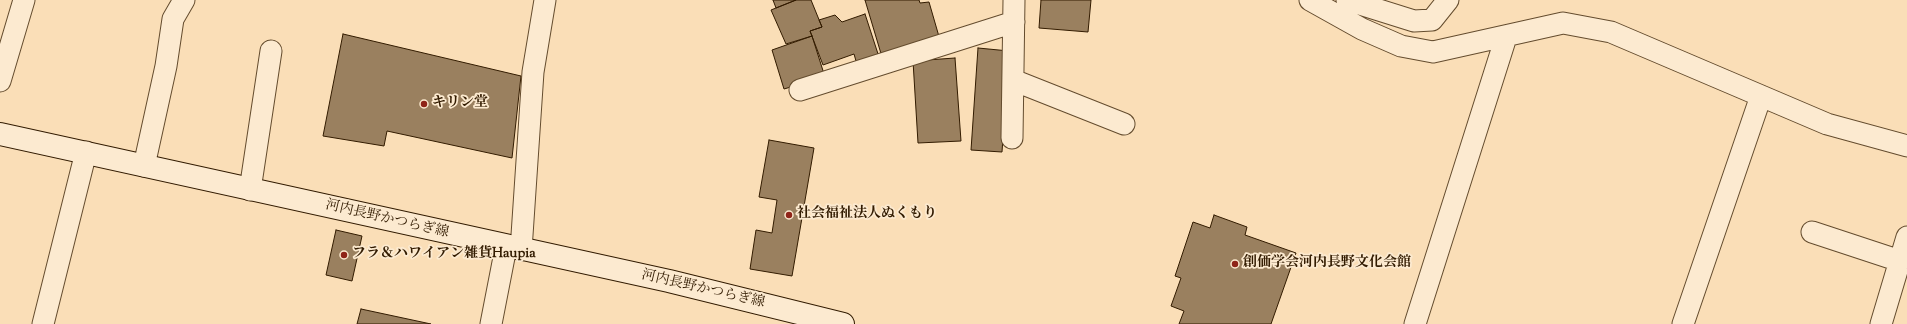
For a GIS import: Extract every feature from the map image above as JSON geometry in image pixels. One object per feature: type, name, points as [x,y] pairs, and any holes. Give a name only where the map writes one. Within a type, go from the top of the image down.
[{"type":"main road","name":"河内長野かつらぎ線","points":[[0,134],[668,282],[843,324]]},
{"type":"street","points":[[0,81],[24,0]]},
{"type":"street","points":[[144,166],[166,66],[173,19],[184,0]]},
{"type":"street","points":[[491,324],[514,249],[533,72],[545,0]]},
{"type":"street","points":[[1012,138],[1014,0]]},
{"type":"street","points":[[1310,0],[1362,29],[1401,46],[1433,52],[1506,37],[1563,23],[1611,32],[1827,124],[1907,146]]},
{"type":"street","points":[[1347,0],[1414,21],[1432,20],[1448,0]]},
{"type":"street","points":[[800,90],[1014,22]]},
{"type":"street","points":[[1415,324],[1506,37]]},
{"type":"street","points":[[250,190],[272,51]]},
{"type":"street","points":[[1013,80],[1124,124]]},
{"type":"street","points":[[1683,324],[1761,96]]},
{"type":"street","points":[[43,324],[86,152]]},
{"type":"street","points":[[1812,232],[1900,261]]},
{"type":"street","points":[[1881,324],[1907,237]]},
{"type":"building","points":[[773,0],[796,0],[776,8]]},
{"type":"building","points":[[796,0],[811,0],[822,27],[810,31],[812,36],[786,44],[771,10]]},
{"type":"building","points":[[865,0],[919,0],[920,3],[929,2],[940,40],[882,57]]},
{"type":"building","points":[[1041,0],[1091,0],[1088,32],[1039,28]]},
{"type":"building","points":[[865,14],[880,60],[858,68],[854,54],[823,65],[810,31],[822,27],[819,20],[835,15],[842,22]]},
{"type":"building","name":"キリン堂","points":[[343,34],[521,76],[512,158],[387,131],[384,146],[323,136]]},
{"type":"building","points":[[812,36],[825,77],[784,89],[772,50]]},
{"type":"building","points":[[978,48],[1009,51],[1002,152],[971,150]]},
{"type":"building","points":[[955,58],[961,141],[918,143],[913,61]]},
{"type":"building","name":"社会福祉法人ぬくもり","points":[[769,140],[814,148],[792,276],[750,269],[756,230],[772,233],[777,200],[759,197]]},
{"type":"building","name":"創価学会河内長野文化会館","points":[[1214,215],[1247,227],[1245,235],[1296,253],[1271,324],[1179,324],[1184,311],[1171,306],[1181,278],[1175,276],[1193,222],[1210,228]]},
{"type":"building","name":"フラ＆ハワイアン雑貨Haupia","points":[[336,230],[362,236],[352,281],[326,275]]},
{"type":"building","points":[[361,309],[431,324],[357,324]]},
{"type":"place","name":"キリン堂","points":[[424,104]]},
{"type":"place","name":"社会福祉法人ぬくもり","points":[[789,215]]},
{"type":"place","name":"フラ＆ハワイアン雑貨Haupia","points":[[344,255]]},
{"type":"place","name":"創価学会河内長野文化会館","points":[[1235,264]]}]
